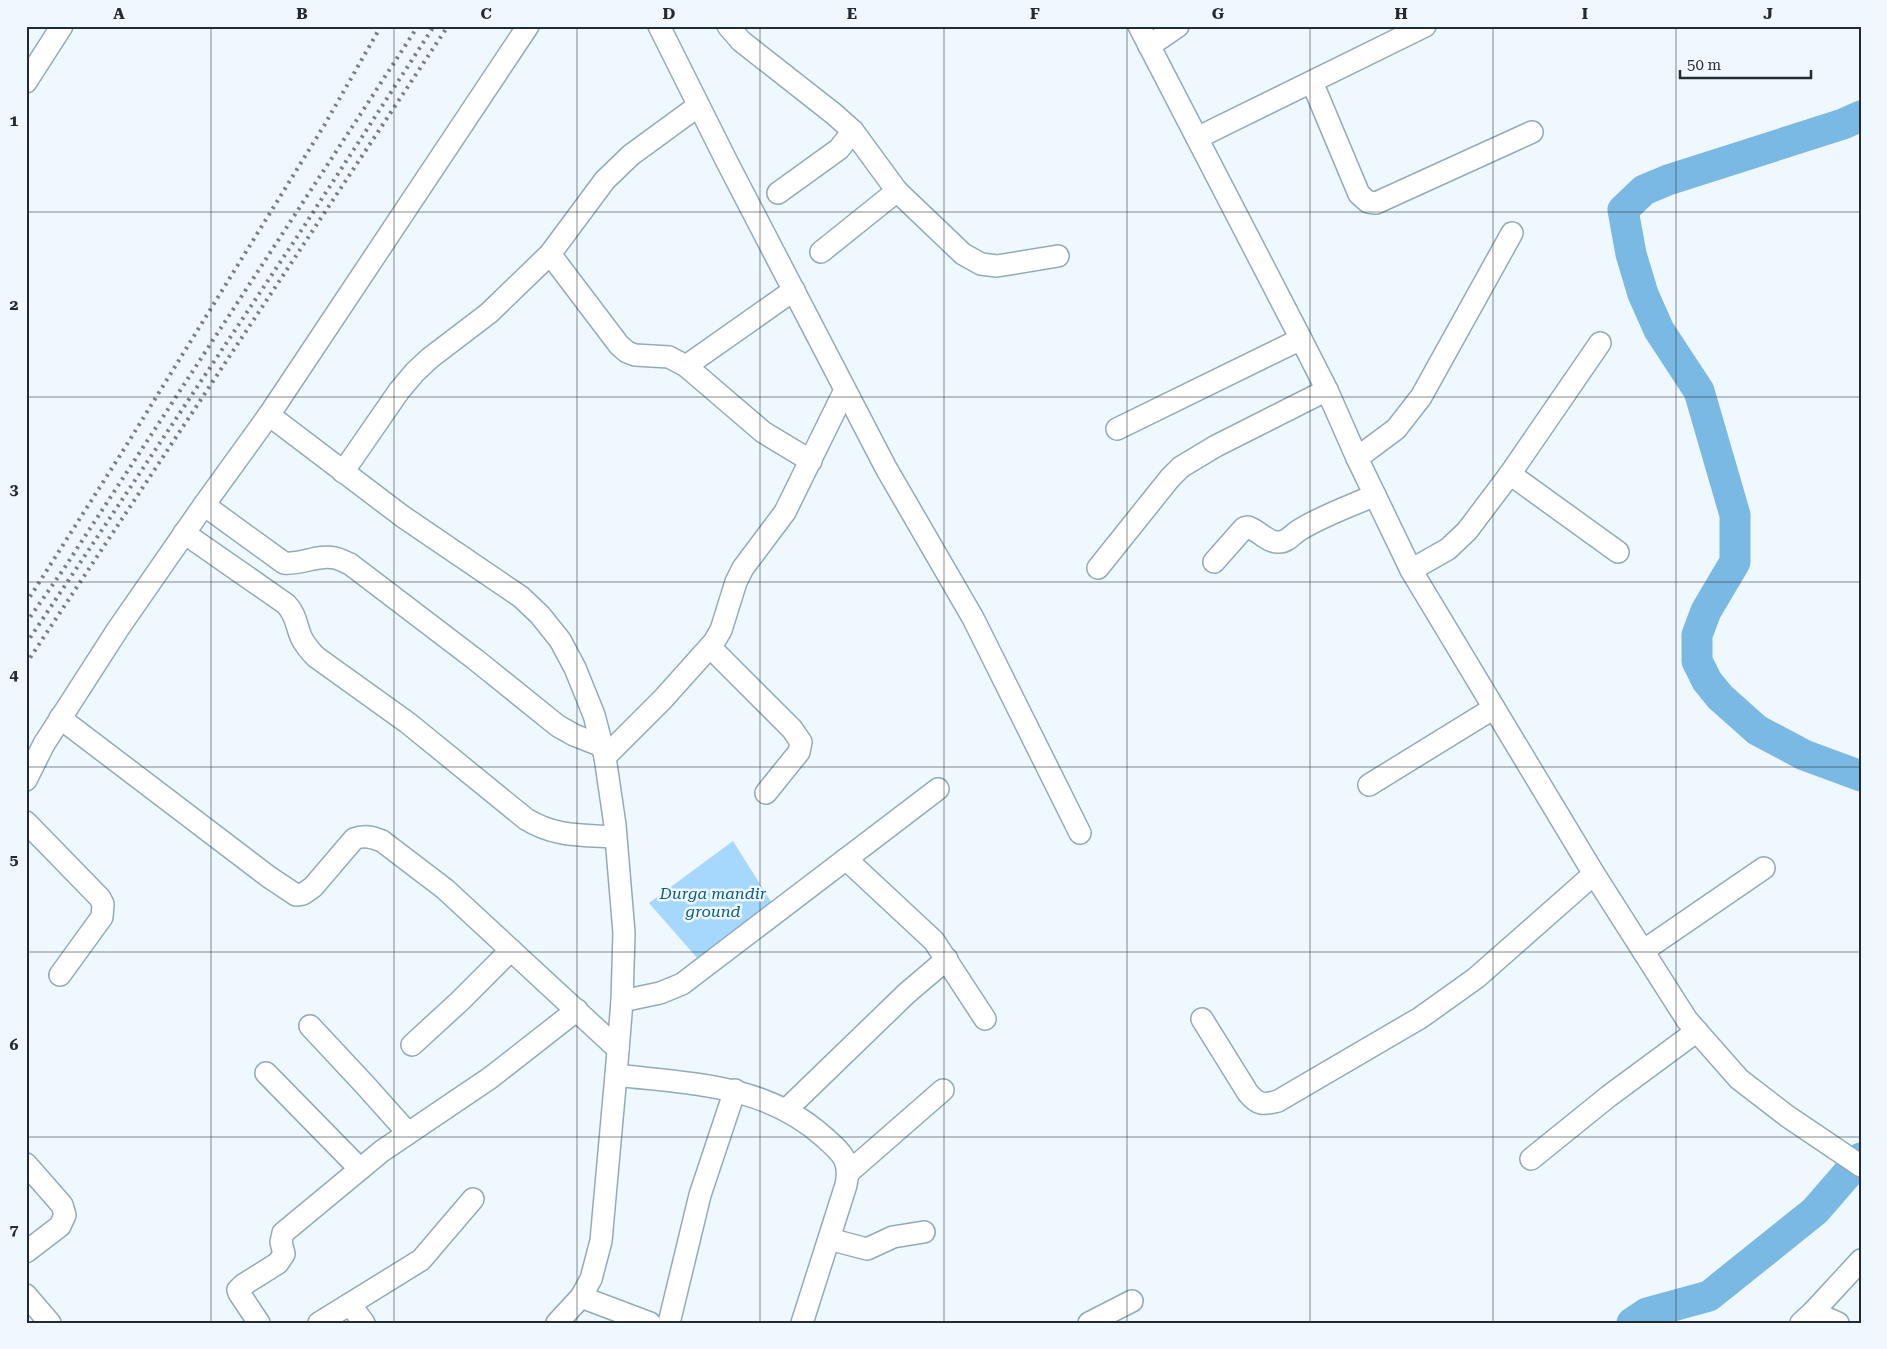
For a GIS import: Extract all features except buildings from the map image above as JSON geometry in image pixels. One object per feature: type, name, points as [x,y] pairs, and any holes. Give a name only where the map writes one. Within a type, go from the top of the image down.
[{"type":"street","points":[[26,82],[62,26]]},
{"type":"street","points":[[26,780],[60,718],[118,629],[269,415],[528,26]]},
{"type":"street","points":[[659,26],[698,106],[886,468],[973,618],[1080,833]]},
{"type":"street","points":[[728,26],[741,41],[853,131],[897,191],[963,254],[980,264],[997,266],[1058,256]]},
{"type":"street","points":[[1139,26],[1301,338],[1412,570],[1594,874],[1687,1020],[1739,1079],[1787,1116],[1861,1166]]},
{"type":"street","points":[[1149,46],[1178,26]]},
{"type":"street","points":[[1197,138],[1423,27]]},
{"type":"street","points":[[1312,82],[1359,194],[1368,202],[1376,203],[1532,132]]},
{"type":"street","points":[[343,472],[399,391],[415,372],[430,358],[489,313],[550,254],[605,180],[631,155],[698,106]]},
{"type":"street","points":[[778,194],[839,149],[853,131]]},
{"type":"street","points":[[821,252],[897,191]]},
{"type":"street","points":[[1357,458],[1396,428],[1421,397],[1512,233]]},
{"type":"street","points":[[550,254],[614,338],[627,352],[635,355],[668,357],[686,366],[763,432],[811,461]]},
{"type":"street","points":[[686,366],[794,290]]},
{"type":"street","points":[[1117,429],[1301,338]]},
{"type":"street","points":[[1412,570],[1448,549],[1466,532],[1510,474],[1600,343]]},
{"type":"street","points":[[603,752],[663,700],[710,647],[721,630],[728,604],[743,568],[785,512],[846,390]]},
{"type":"street","points":[[1098,568],[1170,478],[1181,467],[1216,446],[1327,390]]},
{"type":"street","points":[[269,415],[402,516],[521,597],[540,615],[560,640],[575,668],[594,715],[603,752],[615,837],[624,933],[622,1001],[600,1241],[591,1279],[581,1297],[557,1323]]},
{"type":"street","points":[[1510,474],[1618,552]]},
{"type":"street","points":[[1214,562],[1244,528],[1254,528],[1273,542],[1280,543],[1309,525],[1375,495]]},
{"type":"street","points":[[204,505],[284,563],[294,564],[335,558],[350,564],[476,660],[558,726],[603,752]]},
{"type":"street","points":[[184,533],[286,604],[293,611],[306,647],[316,657],[408,723],[526,818],[540,827],[571,835],[615,837]]},
{"type":"street","points":[[710,647],[792,730],[801,742],[799,752],[766,793]]},
{"type":"street","points":[[1369,785],[1494,708]]},
{"type":"street","points":[[60,718],[269,877],[296,895],[303,894],[313,888],[354,839],[362,836],[382,841],[446,889],[618,1049]]},
{"type":"street","points":[[622,1001],[660,993],[682,984],[938,789]]},
{"type":"street","points":[[26,822],[100,898],[103,904],[102,917],[60,975]]},
{"type":"street","points":[[846,860],[934,941],[985,1019]]},
{"type":"street","points":[[1643,951],[1764,868]]},
{"type":"street","points":[[1202,1020],[1255,1101],[1265,1104],[1278,1101],[1420,1018],[1468,984],[1594,874]]},
{"type":"street","points":[[412,1044],[460,1001],[511,950]]},
{"type":"street","points":[[786,1110],[906,993],[947,959]]},
{"type":"street","points":[[259,1323],[239,1293],[240,1287],[278,1263],[284,1254],[280,1242],[283,1233],[382,1151],[490,1078],[577,1010]]},
{"type":"street","points":[[310,1026],[408,1133]]},
{"type":"street","points":[[1531,1159],[1610,1096],[1697,1031]]},
{"type":"street","points":[[266,1073],[360,1169]]},
{"type":"street","points":[[616,1075],[736,1090],[801,1118],[838,1150],[846,1160],[849,1172],[846,1185],[802,1323]]},
{"type":"street","points":[[669,1323],[700,1195],[736,1090]]},
{"type":"street","points":[[849,1172],[943,1090]]},
{"type":"street","points":[[26,1164],[62,1206],[65,1215],[60,1226],[26,1252]]},
{"type":"street","points":[[319,1323],[420,1260],[473,1199]]},
{"type":"street","points":[[829,1239],[867,1249],[893,1237],[924,1232]]},
{"type":"street","points":[[1807,1318],[1861,1260]]},
{"type":"street","points":[[26,1295],[50,1323]]},
{"type":"street","points":[[581,1297],[650,1323]]},
{"type":"street","points":[[1089,1323],[1132,1301]]},
{"type":"street","points":[[350,1304],[364,1323]]},
{"type":"street","points":[[1807,1318],[1838,1323]]},
{"type":"green space","name":"Durga mandir ground","points":[[733,841],[773,905],[698,959],[649,903]]},
{"type":"waterway","points":[[1861,116],[1843,124],[1668,180],[1644,190],[1623,210],[1631,254],[1643,294],[1659,330],[1699,391],[1735,515],[1735,562],[1706,611],[1697,635],[1697,661],[1707,681],[1720,697],[1757,730],[1804,755],[1861,776]]},
{"type":"waterway","points":[[1632,1323],[1647,1313],[1709,1296],[1815,1211],[1861,1158]]},
{"type":"railway","points":[[26,603],[121,454],[325,124],[381,26]]},
{"type":"railway","points":[[26,623],[63,570],[418,26]]},
{"type":"railway","points":[[26,644],[297,237],[434,26]]},
{"type":"railway","points":[[26,664],[448,26]]}]
